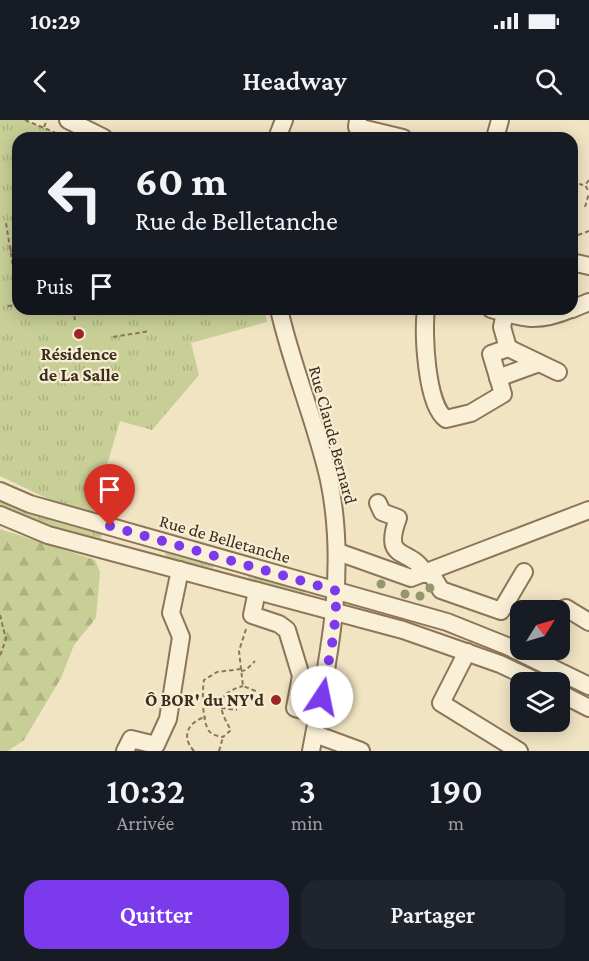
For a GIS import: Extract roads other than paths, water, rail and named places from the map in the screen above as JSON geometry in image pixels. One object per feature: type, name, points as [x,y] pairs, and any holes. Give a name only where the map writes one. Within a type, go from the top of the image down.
[{"type":"street","points":[[68,120],[92,132]]},
{"type":"street","points":[[358,120],[357,127],[378,132]]},
{"type":"street","name":"Rue Claude Bernard","points":[[281,315],[328,478],[338,552],[336,612],[313,743]]},
{"type":"street","points":[[426,315],[428,365],[437,408],[443,417],[452,419],[471,413],[504,393],[491,354],[508,348],[558,372]]},
{"type":"street","points":[[499,315],[508,348]]},
{"type":"street","points":[[520,315],[541,319],[553,315]]},
{"type":"street","points":[[498,378],[539,363]]},
{"type":"street","name":"Rue de Belletanche","points":[[0,491],[30,504],[337,591],[482,635],[589,686]]},
{"type":"street","points":[[378,503],[382,512],[398,518],[392,536],[394,546],[400,554],[419,563],[441,590],[501,610],[524,572]]},
{"type":"street","points":[[338,552],[405,578],[428,573],[589,510]]},
{"type":"street","points":[[0,515],[48,535],[336,612],[467,652],[514,672]]},
{"type":"street","points":[[124,751],[131,739],[156,745],[168,719],[181,638],[171,614],[180,570]]},
{"type":"street","points":[[257,591],[252,615],[279,624],[287,630],[301,676],[295,708],[318,714]]},
{"type":"street","points":[[570,610],[589,622]]},
{"type":"street","points":[[467,652],[441,703],[519,751]]},
{"type":"street","points":[[570,698],[589,708]]},
{"type":"street","points":[[313,743],[362,751]]},
{"type":"place","name":"Résidence de La Salle","points":[[79,334]]},
{"type":"place","name":"Ô BOR' du NY'd","points":[[276,700]]}]
